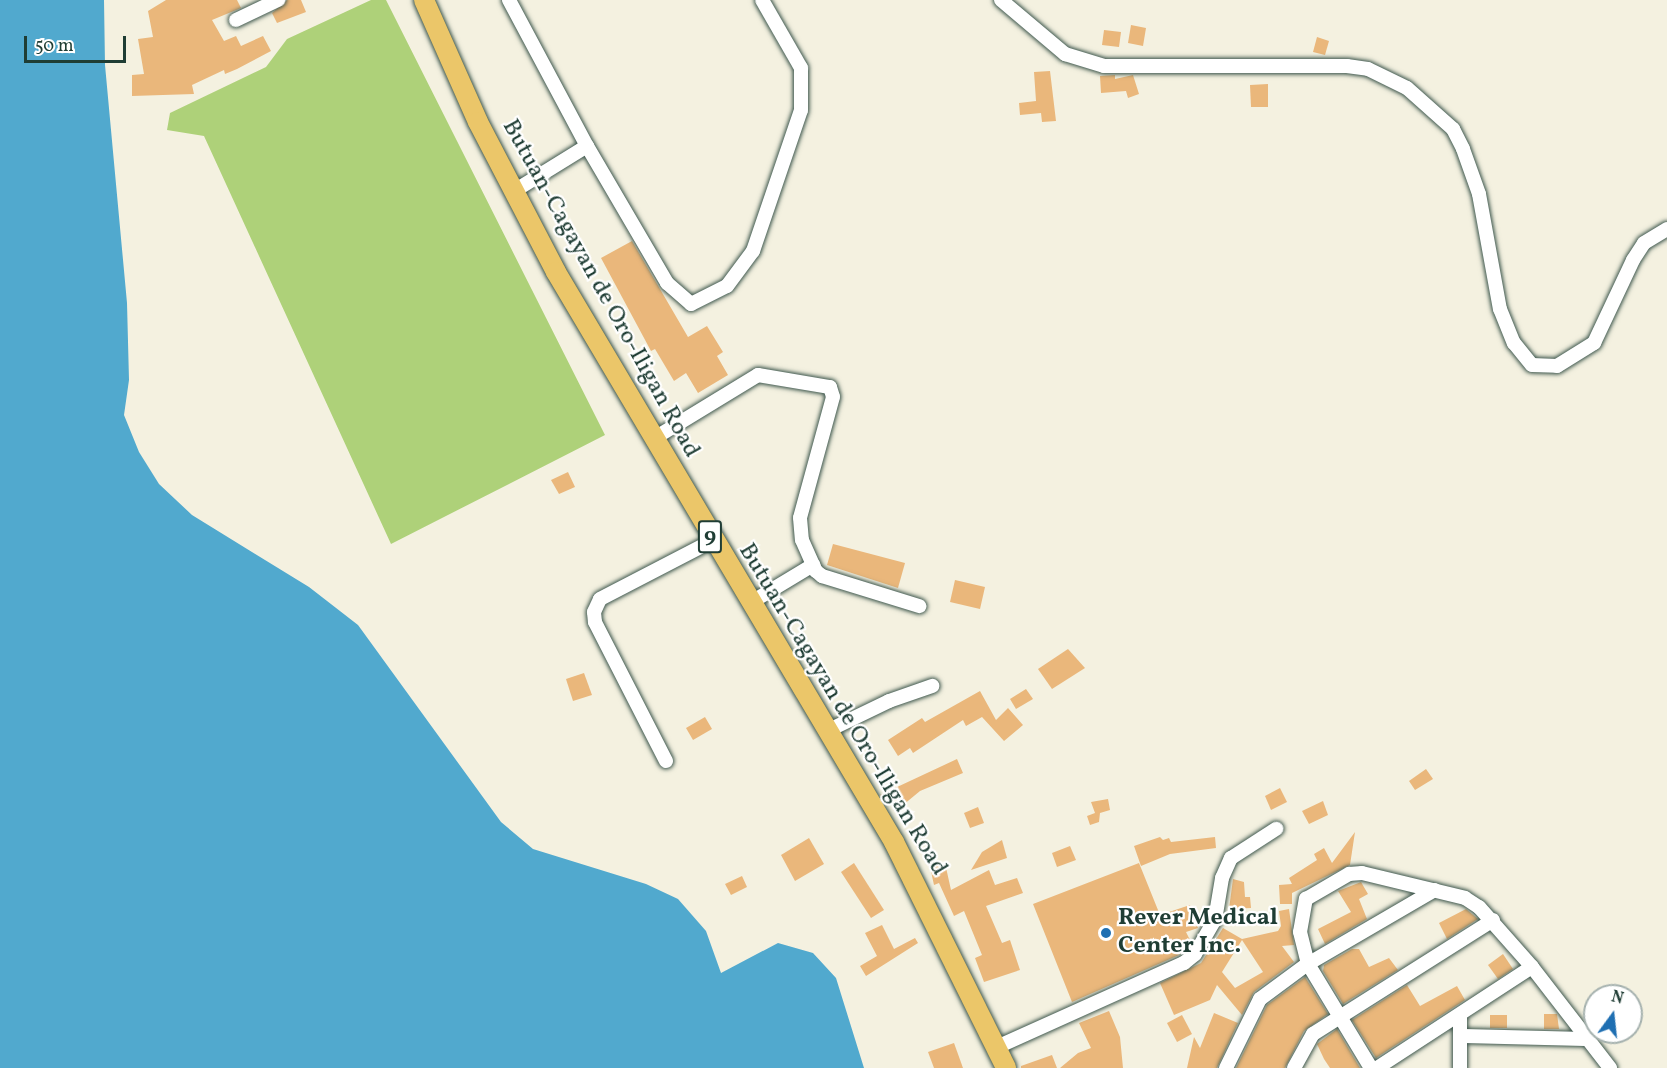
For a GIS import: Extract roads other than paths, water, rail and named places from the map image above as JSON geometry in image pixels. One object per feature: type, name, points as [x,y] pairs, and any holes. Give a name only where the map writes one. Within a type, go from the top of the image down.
[{"type":"highway","name":"Butuan-Cagayan de Oro-Iligan Road","points":[[424,0],[514,191],[712,541],[894,842],[1006,1068]]},
{"type":"street","points":[[236,20],[278,0]]},
{"type":"street","points":[[509,0],[586,146],[667,283],[691,304],[727,286],[753,251],[801,110],[801,68],[762,0]]},
{"type":"street","points":[[1001,0],[1065,54],[1104,66],[1347,66],[1368,69],[1407,88],[1453,129],[1463,149],[1479,194],[1500,309],[1514,343],[1532,365],[1557,366],[1594,343],[1633,260],[1644,243],[1667,229]]},
{"type":"street","points":[[514,191],[586,146]]},
{"type":"street","points":[[653,439],[758,375],[830,387],[833,397],[800,518],[802,540],[813,565],[822,576],[919,606]]},
{"type":"street","points":[[666,761],[595,622],[594,612],[600,599],[712,541]]},
{"type":"street","points":[[750,603],[813,565]]},
{"type":"street","points":[[827,731],[889,700],[932,686]]},
{"type":"street","points":[[997,1047],[1184,963],[1195,954],[1215,920],[1222,878],[1231,858],[1276,829]]},
{"type":"street","points":[[1371,1068],[1308,964],[1300,932],[1306,900],[1349,874],[1362,873],[1466,898],[1493,920],[1533,967],[1583,1032]]},
{"type":"street","points":[[1226,1068],[1260,999],[1308,964],[1435,890]]},
{"type":"street","points":[[1294,1068],[1313,1035],[1493,920]]},
{"type":"street","points":[[1377,1068],[1533,967]]},
{"type":"street","points":[[1460,1068],[1461,1015]]},
{"type":"street","points":[[1461,1036],[1583,1039]]},
{"type":"street","points":[[1592,1044],[1610,1068]]},
{"type":"water","points":[[0,0],[104,0],[105,65],[127,303],[129,380],[124,415],[139,452],[159,484],[192,515],[309,587],[358,625],[501,822],[533,849],[646,884],[678,899],[706,931],[721,973],[778,943],[813,953],[836,978],[864,1068],[0,1068]]},
{"type":"place","name":"Rever Medical Center Inc.","points":[[1106,933]]}]
